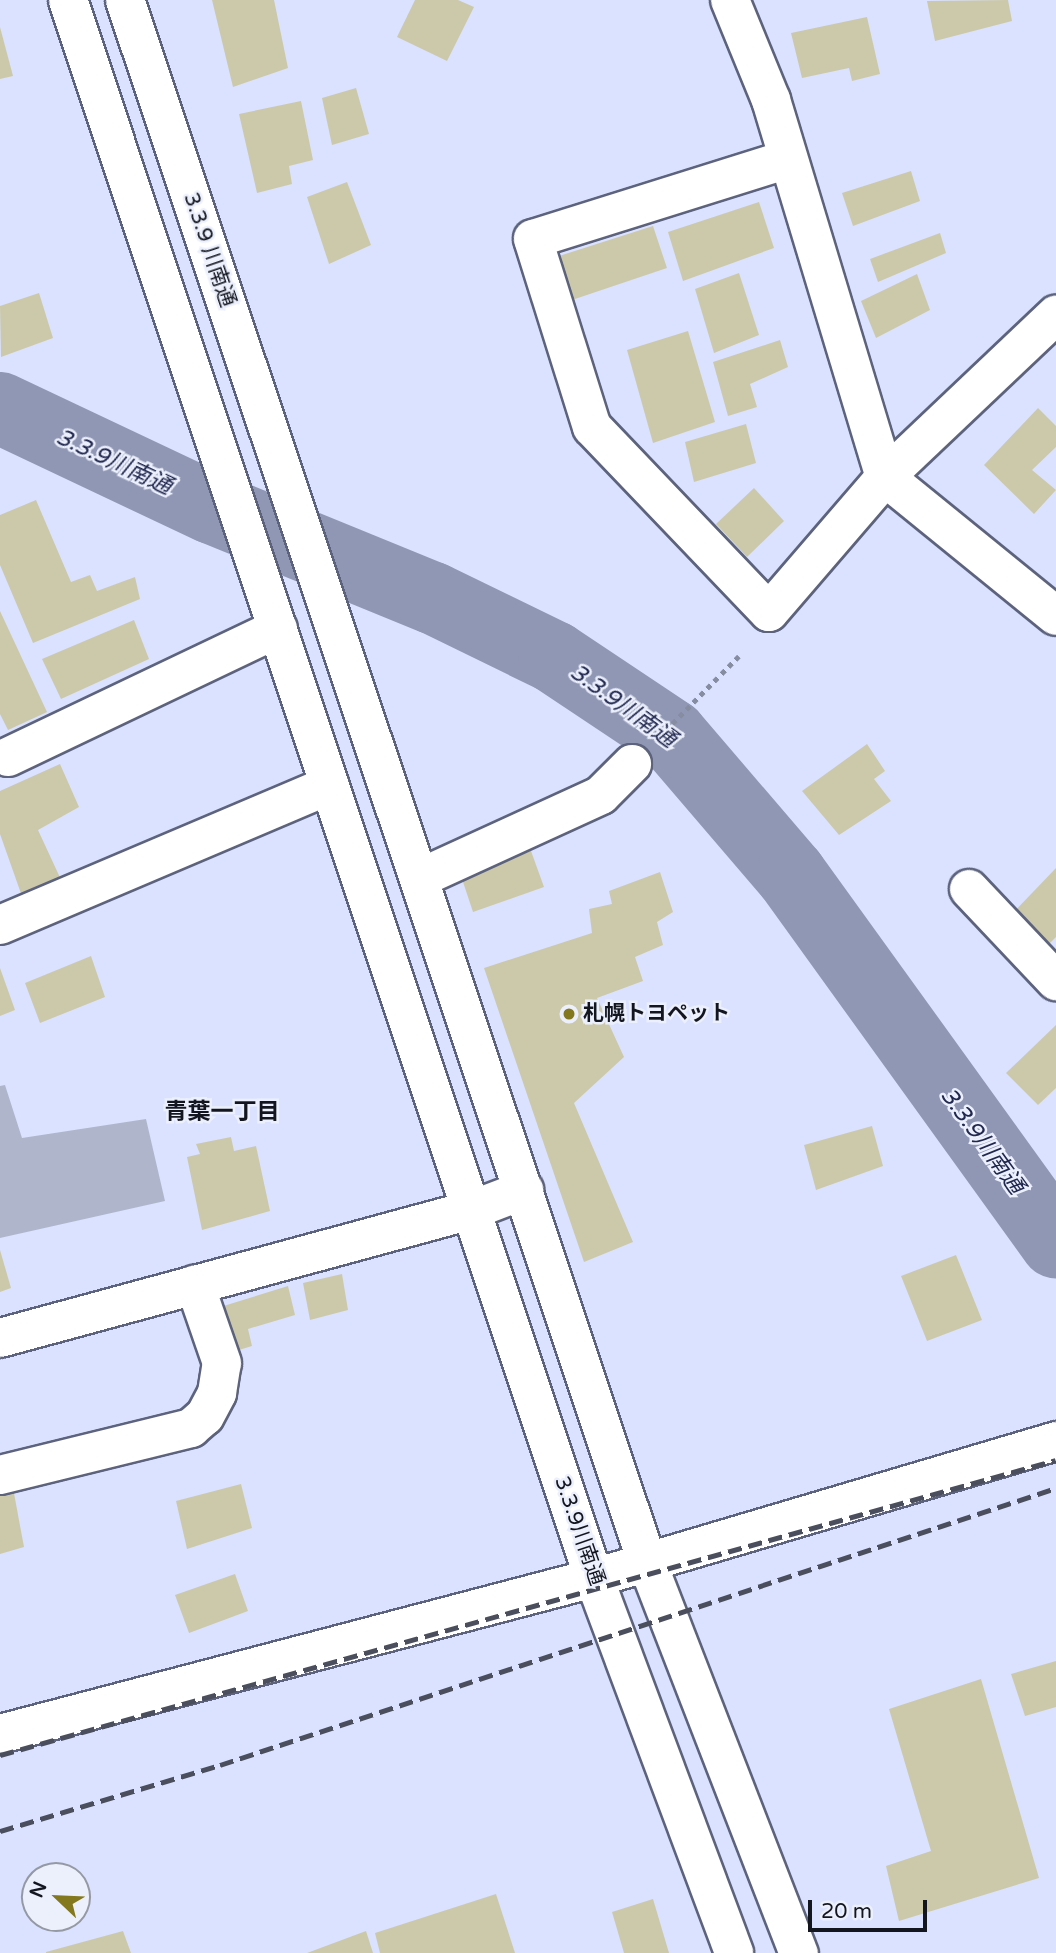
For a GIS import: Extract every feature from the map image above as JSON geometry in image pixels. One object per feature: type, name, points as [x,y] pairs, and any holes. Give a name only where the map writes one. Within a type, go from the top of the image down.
[{"type":"street","name":"3.3.9川南通","points":[[68,0],[594,1578],[734,1953]]},
{"type":"street","name":"3.3.9 川南通","points":[[125,0],[421,878]]},
{"type":"street","points":[[730,0],[771,100],[885,477],[1056,616]]},
{"type":"street","points":[[788,159],[533,239],[592,427],[769,612],[885,477],[1056,315]]},
{"type":"street","points":[[8,757],[278,628]]},
{"type":"street","points":[[632,764],[601,794],[421,878],[647,1562],[799,1953]]},
{"type":"street","points":[[0,925],[330,785]]},
{"type":"street","points":[[969,889],[1056,981]]},
{"type":"street","points":[[0,1338],[472,1210],[524,1190]]},
{"type":"street","points":[[0,1475],[191,1428],[205,1416],[217,1393],[222,1363],[195,1285]]},
{"type":"street","points":[[0,1734],[594,1578],[1056,1441]]},
{"type":"path","points":[[632,764],[739,656]]},
{"type":"shaded area","points":[[0,382],[100,433],[96,473],[0,433]]},
{"type":"shaded area","points":[[5,1085],[22,1138],[146,1119],[165,1201],[0,1238],[0,1086]]},
{"type":"building","points":[[212,0],[274,0],[288,68],[233,87]]},
{"type":"building","points":[[415,0],[458,0],[474,7],[447,61],[397,37]]},
{"type":"building","points":[[1008,0],[1012,21],[935,41],[927,1]]},
{"type":"building","points":[[867,17],[880,74],[852,81],[849,68],[802,78],[791,33]]},
{"type":"building","points":[[0,27],[13,76],[0,79]]},
{"type":"building","points":[[356,88],[369,134],[332,145],[322,98]]},
{"type":"building","points":[[301,101],[313,160],[289,166],[292,184],[257,193],[239,114]]},
{"type":"building","points":[[911,171],[920,201],[853,226],[842,193]]},
{"type":"building","points":[[347,182],[371,245],[329,264],[307,197]]},
{"type":"building","points":[[759,202],[774,248],[683,281],[668,232]]},
{"type":"building","points":[[653,226],[667,268],[569,301],[556,257]]},
{"type":"building","points":[[940,233],[946,253],[878,282],[870,259]]},
{"type":"building","points":[[739,273],[759,335],[714,353],[695,289]]},
{"type":"building","points":[[917,274],[930,310],[876,338],[861,301]]},
{"type":"building","points":[[39,293],[53,338],[1,357],[0,306]]},
{"type":"building","points":[[688,331],[715,422],[653,443],[627,350]]},
{"type":"building","points":[[780,340],[788,367],[750,384],[757,407],[728,416],[713,362]]},
{"type":"building","points":[[1038,408],[1056,426],[1056,447],[1032,470],[1056,490],[1034,514],[984,465]]},
{"type":"building","points":[[746,424],[756,463],[694,482],[685,442]]},
{"type":"building","points":[[754,488],[784,521],[747,557],[716,524]]},
{"type":"building","points":[[36,500],[71,582],[90,575],[97,591],[135,577],[140,599],[33,643],[0,565],[0,515]]},
{"type":"building","points":[[0,611],[47,712],[8,730],[0,714]]},
{"type":"building","points":[[134,620],[149,659],[61,699],[42,659]]},
{"type":"building","points":[[867,744],[885,771],[874,779],[891,801],[839,835],[802,791]]},
{"type":"building","points":[[60,764],[79,807],[38,830],[63,884],[24,902],[0,834],[0,791]]},
{"type":"building","points":[[531,851],[544,887],[473,912],[461,876]]},
{"type":"building","points":[[1056,868],[1056,937],[1046,947],[1013,913]]},
{"type":"building","points":[[660,872],[673,912],[657,922],[663,945],[635,957],[643,981],[597,998],[624,1057],[574,1103],[633,1242],[584,1262],[484,968],[592,933],[589,909],[612,904],[609,891]]},
{"type":"building","points":[[91,956],[105,997],[40,1023],[25,983]]},
{"type":"building","points":[[0,968],[15,1010],[0,1016]]},
{"type":"building","points":[[1056,1025],[1056,1088],[1038,1105],[1006,1073]]},
{"type":"building","points":[[872,1126],[883,1166],[816,1190],[804,1145]]},
{"type":"building","points":[[231,1137],[234,1151],[256,1146],[270,1211],[202,1230],[187,1157],[200,1154],[196,1144]]},
{"type":"building","points":[[0,1250],[11,1288],[0,1292]]},
{"type":"building","points":[[956,1255],[982,1320],[927,1341],[901,1276]]},
{"type":"building","points":[[342,1274],[348,1310],[310,1320],[303,1283]]},
{"type":"building","points":[[288,1286],[295,1315],[248,1329],[252,1346],[229,1353],[217,1308]]},
{"type":"building","points":[[241,1484],[252,1528],[187,1549],[176,1501]]},
{"type":"building","points":[[13,1488],[24,1547],[0,1554],[0,1491]]},
{"type":"building","points":[[235,1574],[248,1611],[189,1633],[175,1595]]},
{"type":"building","points":[[1056,1661],[1056,1707],[1025,1716],[1011,1674]]},
{"type":"building","points":[[981,1679],[1039,1878],[899,1921],[886,1866],[931,1851],[889,1709]]},
{"type":"building","points":[[496,1894],[515,1953],[380,1953],[375,1933]]},
{"type":"building","points":[[653,1899],[669,1953],[624,1953],[612,1912]]},
{"type":"building","points":[[123,1931],[131,1953],[46,1953],[46,1952]]},
{"type":"building","points":[[366,1931],[373,1953],[307,1953]]},
{"type":"waterway","name":"3.3.9川南通","points":[[0,408],[212,508],[433,598],[554,657],[671,735],[791,875],[1056,1243]]},
{"type":"railway","points":[[0,1755],[1056,1460]]},
{"type":"railway","points":[[0,1831],[220,1765],[1056,1488]]},
{"type":"place","name":"札幌トヨペット","points":[[569,1014]]},
{"type":"district","name":"青葉一丁目","points":[[222,1112]]}]
